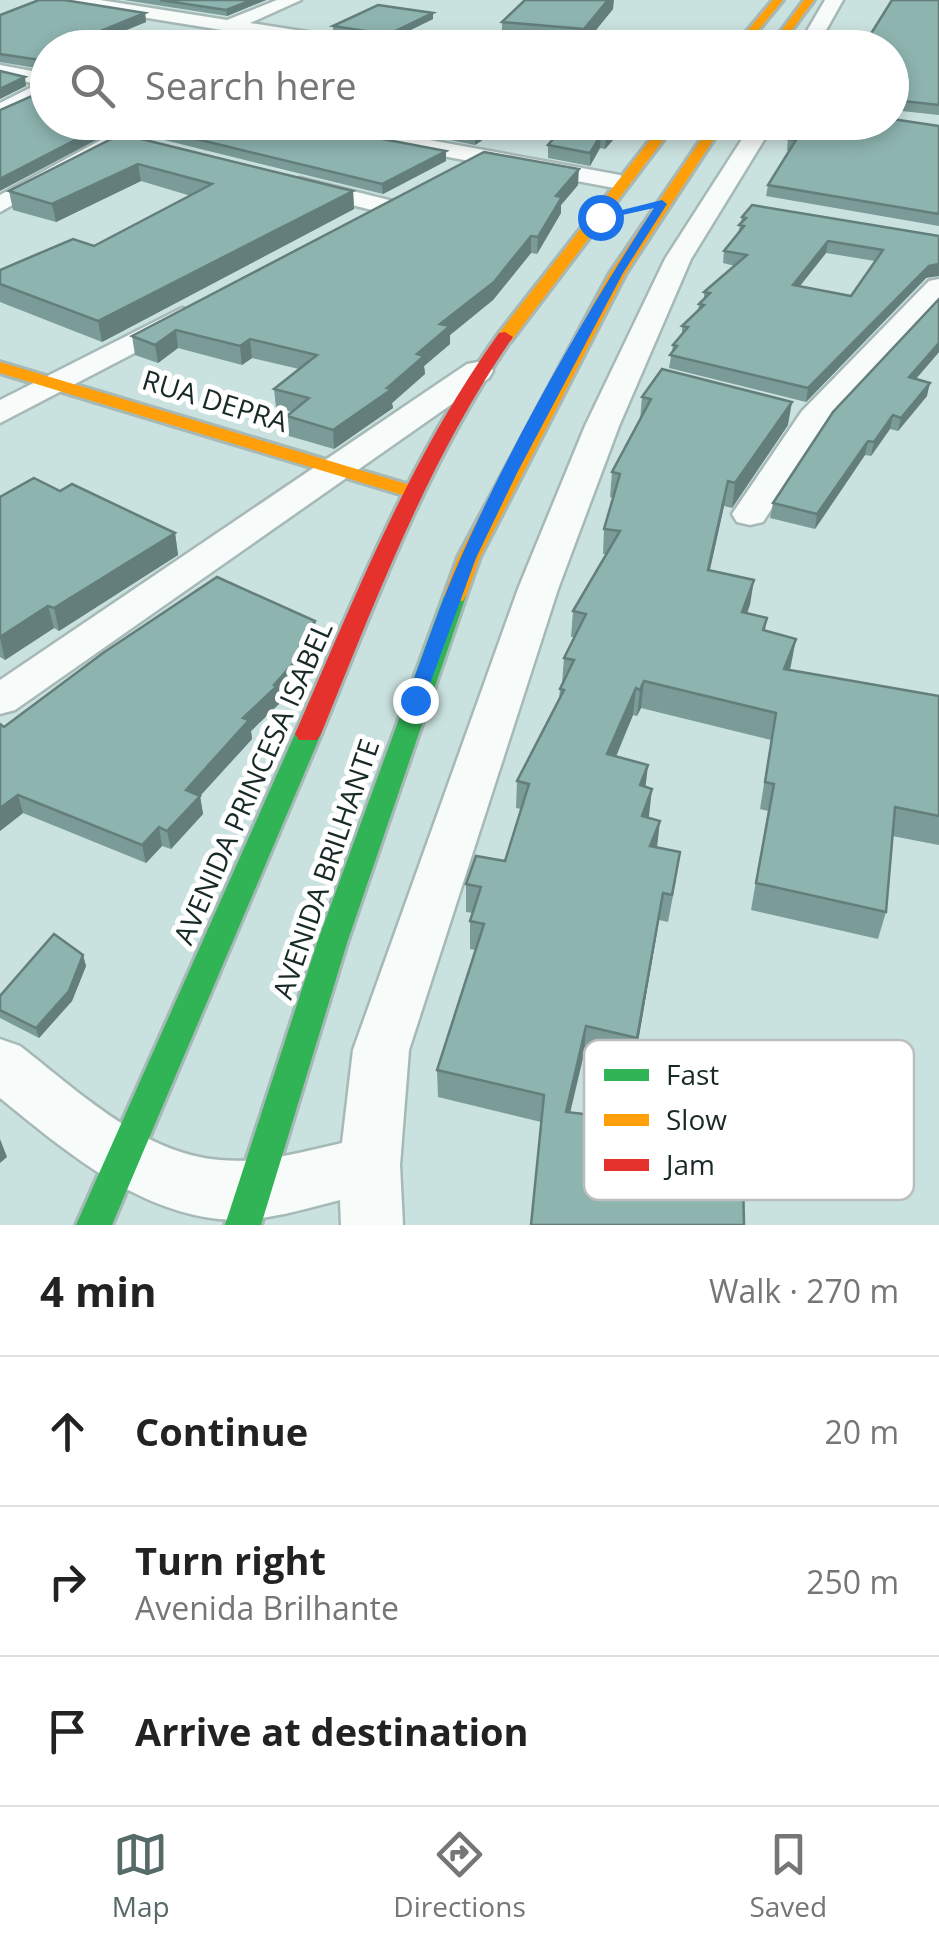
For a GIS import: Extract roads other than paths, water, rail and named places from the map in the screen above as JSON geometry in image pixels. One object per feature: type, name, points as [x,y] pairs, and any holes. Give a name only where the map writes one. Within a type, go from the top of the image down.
[{"type":"street","points":[[67,0],[254,30]]},
{"type":"street","points":[[228,26],[292,0]]},
{"type":"street","points":[[753,30],[778,0]]},
{"type":"street","points":[[788,30],[809,0]]},
{"type":"street","points":[[815,30],[834,0]]},
{"type":"street","points":[[808,30],[817,26]]},
{"type":"street","points":[[0,71],[30,78]]},
{"type":"street","points":[[0,111],[30,94]]},
{"type":"street","points":[[0,205],[121,140],[160,150]]},
{"type":"street","points":[[392,140],[620,182]]},
{"type":"street","name":"AVENIDA PRINCESA ISABEL","points":[[94,1225],[413,492],[478,371],[656,140]]},
{"type":"street","name":"AVENIDA BRILHANTE","points":[[248,1208],[332,943],[468,558],[576,347],[662,204],[706,140]]},
{"type":"street","points":[[372,1225],[370,1165],[382,1050],[538,589],[602,426],[648,376],[678,258],[724,200],[755,140]]},
{"type":"street","points":[[353,226],[480,156]]},
{"type":"street","points":[[274,178],[388,208]]},
{"type":"street","points":[[600,217],[662,204]]},
{"type":"street","points":[[750,514],[814,418],[939,287]]},
{"type":"street","points":[[0,413],[214,300]]},
{"type":"street","name":"RUA DEPRA","points":[[0,367],[413,492]]},
{"type":"street","points":[[0,700],[340,470],[478,371]]},
{"type":"street","points":[[778,409],[814,418]]},
{"type":"street","points":[[0,1064],[122,1156],[248,1208],[370,1165]]}]
